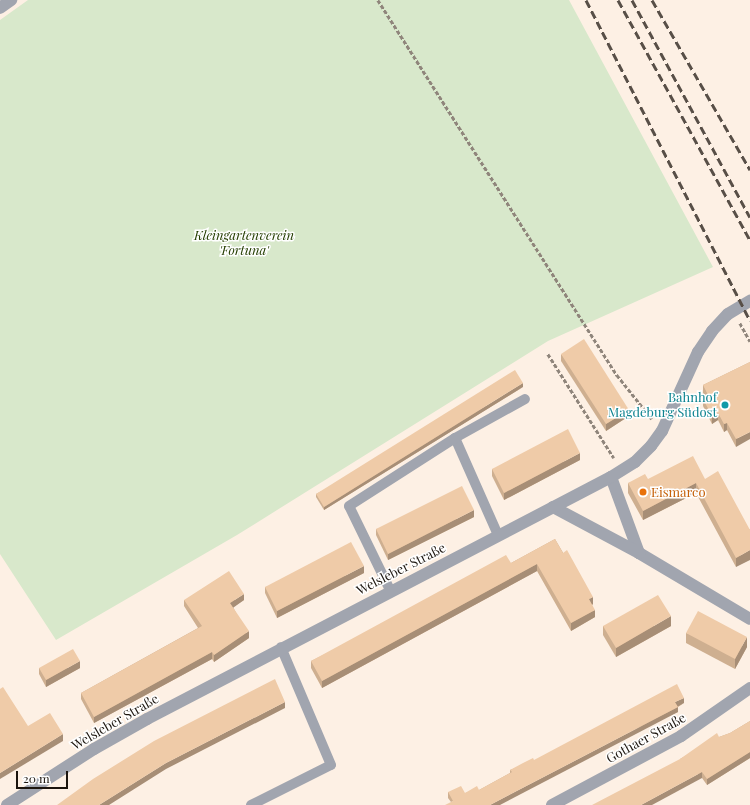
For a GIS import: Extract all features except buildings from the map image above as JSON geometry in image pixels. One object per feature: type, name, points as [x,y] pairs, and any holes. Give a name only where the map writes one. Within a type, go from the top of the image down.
[{"type":"street","points":[[0,8],[11,0]]},
{"type":"street","name":"Welsleber Straße","points":[[7,805],[94,749],[281,647],[622,471],[642,456],[662,431],[703,344],[722,319],[733,310],[750,301]]},
{"type":"street","points":[[611,477],[639,553]]},
{"type":"street","points":[[553,507],[639,553],[750,619]]},
{"type":"street","name":"Gothaer Straße","points":[[552,805],[681,736],[750,688]]},
{"type":"lane","points":[[390,590],[349,506],[455,438],[525,399]]},
{"type":"lane","points":[[455,438],[498,535]]},
{"type":"lane","points":[[251,805],[331,765],[281,647]]},
{"type":"path","points":[[378,0],[617,375],[662,431]]},
{"type":"path","points":[[733,310],[750,341]]},
{"type":"path","points":[[548,354],[622,471]]},
{"type":"green space","name":"Kleingartenverein 'Fortuna'","points":[[28,0],[569,0],[713,267],[548,341],[237,535],[56,640],[0,554],[0,20]]},
{"type":"railway","points":[[586,0],[750,320]]},
{"type":"railway","points":[[618,0],[750,240]]},
{"type":"railway","points":[[632,0],[750,217]]},
{"type":"railway","points":[[652,0],[750,170]]},
{"type":"place","name":"Bahnhof Magdeburg Südost","points":[[725,405]]},
{"type":"place","name":"Eismarco","points":[[643,492]]}]
